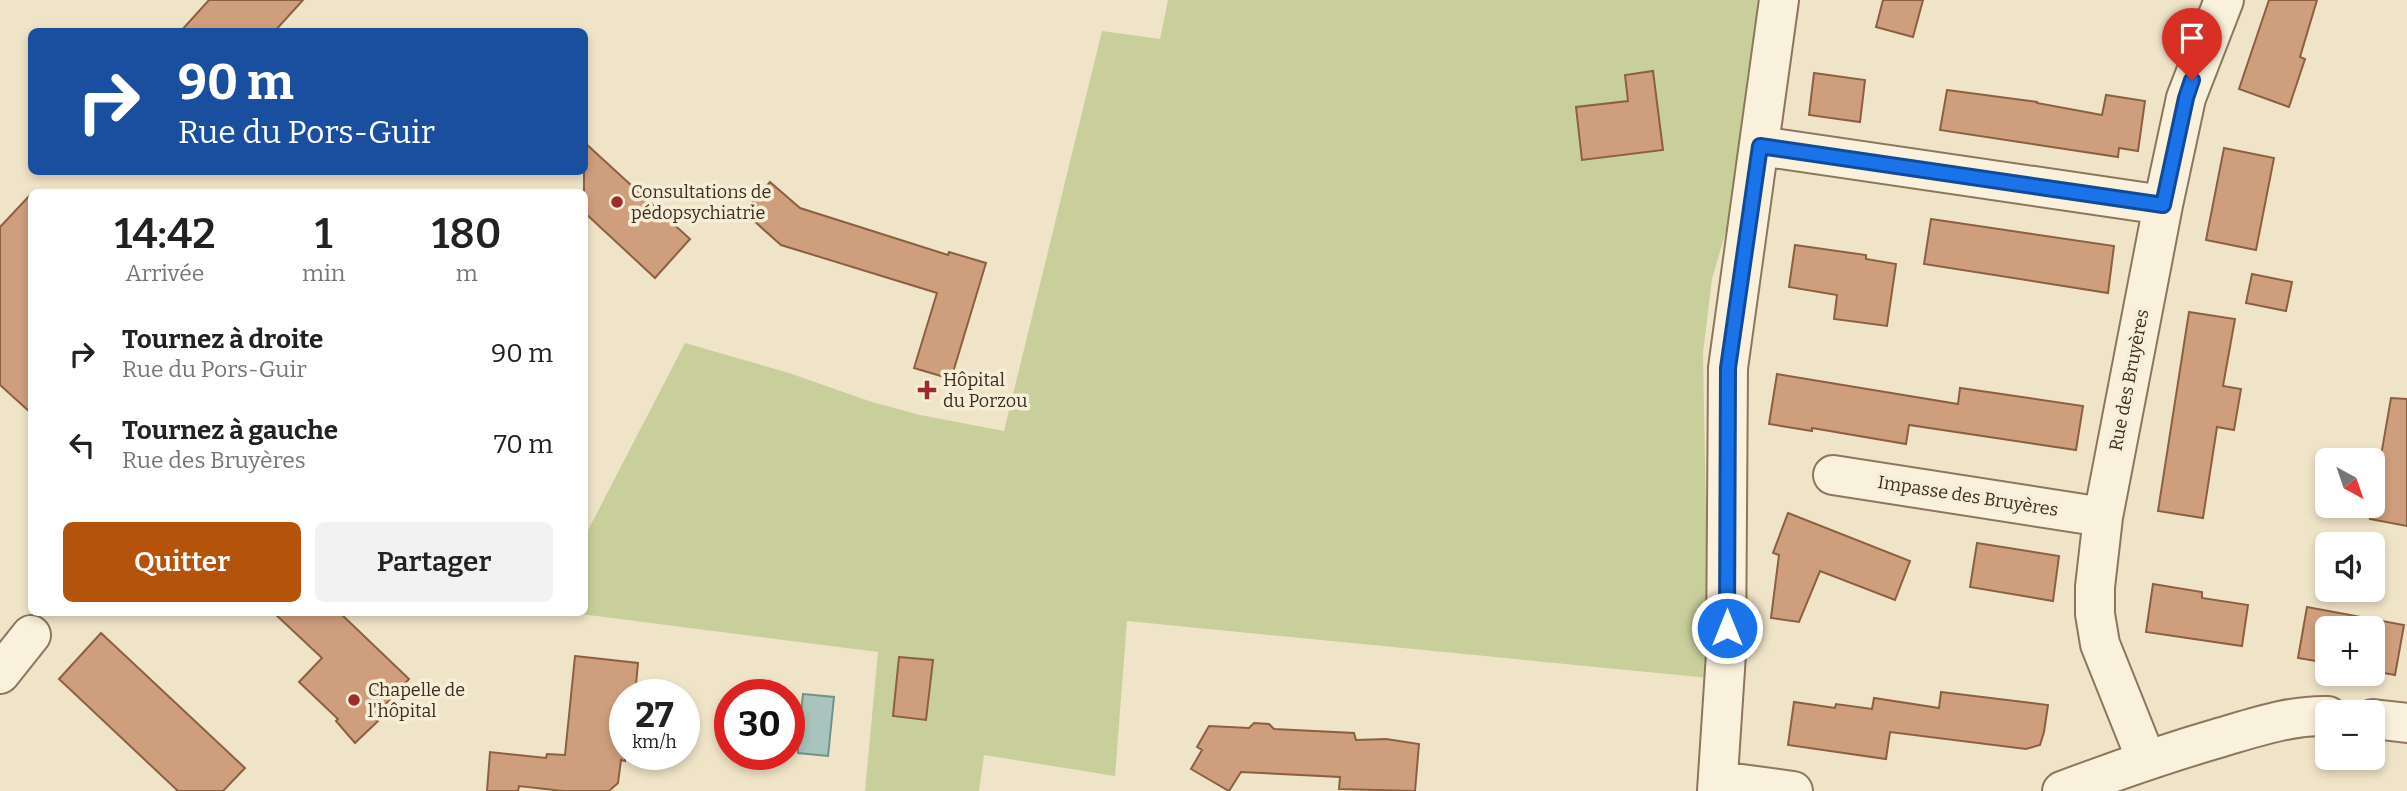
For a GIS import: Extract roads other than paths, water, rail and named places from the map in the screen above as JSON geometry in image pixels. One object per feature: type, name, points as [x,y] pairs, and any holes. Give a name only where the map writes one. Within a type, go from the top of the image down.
[{"type":"street","points":[[1779,0],[1728,368],[1726,654],[1718,786],[1793,791]]},
{"type":"street","name":"Rue des Bruyères","points":[[2146,759],[2100,643],[2096,624],[2095,587],[2103,517],[2186,98],[2224,0]]},
{"type":"street","points":[[1760,146],[2163,205]]},
{"type":"street","name":"Impasse des Bruyères","points":[[1833,475],[2103,517]]},
{"type":"street","points":[[0,674],[31,635]]},
{"type":"street","points":[[2062,791],[2146,759],[2260,726],[2315,716]]},
{"type":"street","points":[[2385,720],[2407,723]]},
{"type":"water","points":[[805,694],[834,697],[828,756],[805,754]]},
{"type":"place","name":"Consultations de pédopsychiatrie","points":[[617,202]]},
{"type":"place","name":"Hôpital du Porzou","points":[[927,390]]},
{"type":"place","name":"Chapelle de l'hôpital","points":[[354,700]]}]
